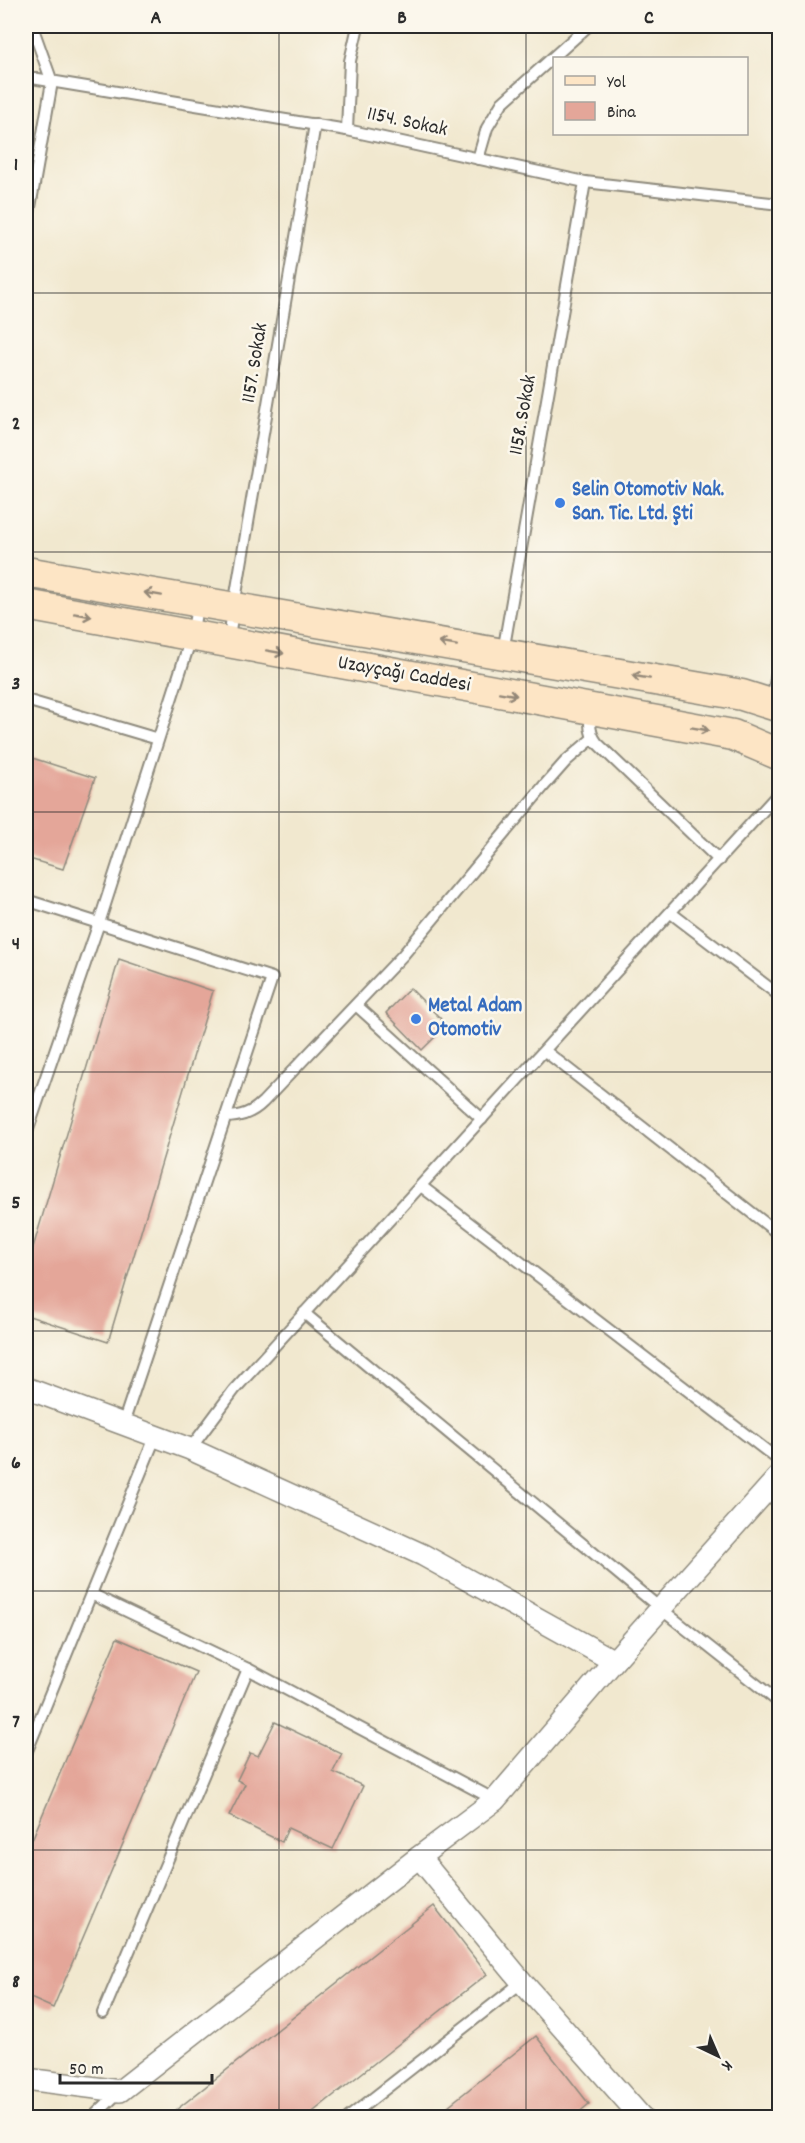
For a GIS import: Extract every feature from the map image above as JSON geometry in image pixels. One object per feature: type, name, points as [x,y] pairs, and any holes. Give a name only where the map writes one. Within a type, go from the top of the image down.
[{"type":"main road","name":"Uzayçağı Caddesi","points":[[26,572],[742,695],[775,706]]},
{"type":"main road","name":"Uzayçağı Caddesi","points":[[26,604],[192,635],[593,724],[734,735],[780,755]]},
{"type":"street","points":[[26,1388],[190,1449],[423,1555],[614,1661]]},
{"type":"street","points":[[26,2079],[120,2091],[495,1800],[614,1661],[780,1475]]},
{"type":"street","points":[[419,1857],[522,1982],[642,2118]]},
{"type":"lane","points":[[26,230],[52,82],[32,26]]},
{"type":"lane","points":[[347,130],[350,61],[358,26]]},
{"type":"lane","points":[[553,57],[588,26]]},
{"type":"lane","points":[[478,159],[487,128],[502,103],[553,57]]},
{"type":"lane","name":"1154. Sokak","points":[[26,77],[347,130],[585,182],[780,204]]},
{"type":"lane","name":"1157. Sokak","points":[[228,643],[315,124]]},
{"type":"lane","name":"1158. Sokak","points":[[502,654],[585,182]]},
{"type":"lane","points":[[26,1135],[99,923],[192,635],[199,602]]},
{"type":"lane","points":[[775,706],[780,657]]},
{"type":"lane","points":[[26,700],[158,739]]},
{"type":"lane","points":[[226,1117],[243,1116],[257,1108],[356,1005],[450,901],[593,724],[719,860]]},
{"type":"lane","points":[[190,1449],[234,1390],[780,792]]},
{"type":"lane","points":[[26,900],[272,978],[123,1424]]},
{"type":"lane","points":[[670,913],[780,996]]},
{"type":"lane","points":[[356,1005],[482,1119]]},
{"type":"lane","points":[[545,1051],[780,1235]]},
{"type":"lane","points":[[421,1186],[615,1337],[780,1461]]},
{"type":"lane","points":[[304,1314],[661,1609],[780,1703]]},
{"type":"lane","points":[[26,1753],[156,1436]]},
{"type":"lane","points":[[91,1594],[248,1670],[495,1800]]},
{"type":"lane","points":[[103,2013],[248,1670]]},
{"type":"lane","points":[[348,2118],[522,1982]]},
{"type":"lane","points":[[93,2118],[120,2091]]},
{"type":"building","points":[[26,756],[95,778],[63,869],[26,858]]},
{"type":"building","points":[[119,959],[213,991],[108,1342],[26,1315],[26,1271]]},
{"type":"building","name":"Metal Adam Otomotiv","points":[[410,988],[447,1025],[422,1050],[386,1013]]},
{"type":"building","points":[[117,1638],[196,1672],[53,2008],[26,1996],[26,1854]]},
{"type":"building","points":[[275,1722],[342,1754],[333,1772],[363,1786],[333,1849],[288,1828],[282,1842],[229,1816],[245,1784],[237,1780],[250,1753],[258,1756]]},
{"type":"building","points":[[434,1906],[487,1974],[415,2031],[305,2118],[166,2118]]},
{"type":"building","points":[[536,2036],[589,2104],[572,2118],[433,2118]]},
{"type":"place","name":"Selin Otomotiv Nak. San. Tic. Ltd. Şti","points":[[560,503]]},
{"type":"place","name":"Metal Adam Otomotiv","points":[[416,1019]]}]
